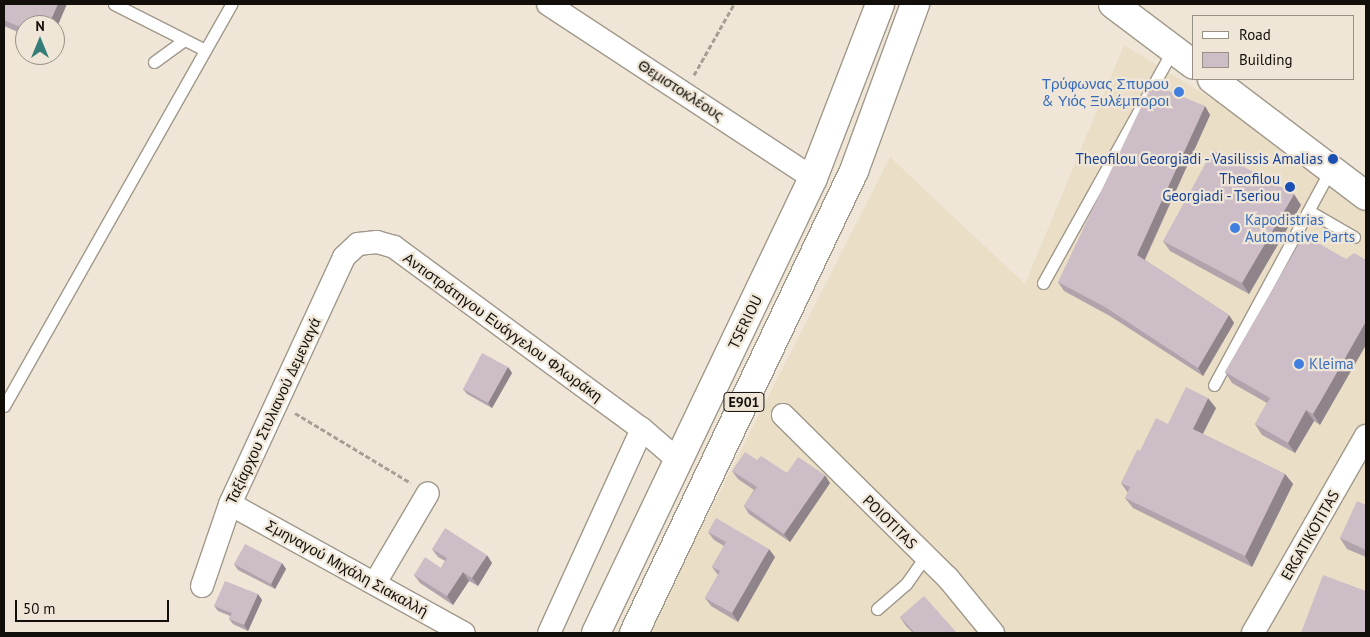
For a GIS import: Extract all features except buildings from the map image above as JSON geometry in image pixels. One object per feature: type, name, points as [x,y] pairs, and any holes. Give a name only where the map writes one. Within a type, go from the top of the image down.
[{"type":"main road","name":"TSERIOU","points":[[596,633],[813,178],[880,4]]},
{"type":"main road","name":"E901","points":[[634,633],[854,171],[915,4]]},
{"type":"main road","points":[[1113,4],[1183,57]]},
{"type":"main road","points":[[1213,80],[1366,196]]},
{"type":"street","name":"Θεμιστοκλέους","points":[[548,4],[813,178]]},
{"type":"street","name":"Αντιστράτηγου Ευάγγελου Φλωράκη","points":[[358,244],[377,242],[394,247],[642,429],[678,460]]},
{"type":"street","name":"Ταξίαρχου Στυλιανού Δεμεναγά","points":[[202,586],[230,504],[344,257],[358,244]]},
{"type":"street","name":"POIOTITAS","points":[[784,415],[948,578],[993,633]]},
{"type":"street","points":[[549,633],[642,429]]},
{"type":"street","name":"ERGATIKOTITAS","points":[[1254,633],[1366,436]]},
{"type":"street","points":[[375,583],[428,493]]},
{"type":"street","name":"Σμηναγού Μιχάλη Σιακαλλή","points":[[230,504],[464,633]]},
{"type":"lane","points":[[114,4],[205,50]]},
{"type":"lane","points":[[4,406],[231,4]]},
{"type":"lane","points":[[154,62],[184,40]]},
{"type":"lane","points":[[1043,283],[1183,57]]},
{"type":"lane","points":[[1214,385],[1331,169]]},
{"type":"lane","points":[[1309,211],[1354,237]]},
{"type":"lane","points":[[877,609],[906,584],[925,557]]},
{"type":"path","points":[[684,93],[734,4]]},
{"type":"path","points":[[277,402],[428,493]]},
{"type":"shaded area","points":[[1124,45],[1366,193],[1366,633],[648,633],[890,157],[1025,284]]},
{"type":"place","name":"Τρύφωνας Σπυρου & Υιός Ξυλέμποροι","points":[[1179,92]]},
{"type":"place","name":"Theofilou Georgiadi - Vasilissis Amalias","points":[[1333,159]]},
{"type":"place","name":"Theofilou Georgiadi - Tseriou","points":[[1290,187]]},
{"type":"place","name":"Kapodistrias Automotive Parts","points":[[1235,228]]},
{"type":"place","name":"Kleima","points":[[1299,364]]}]
